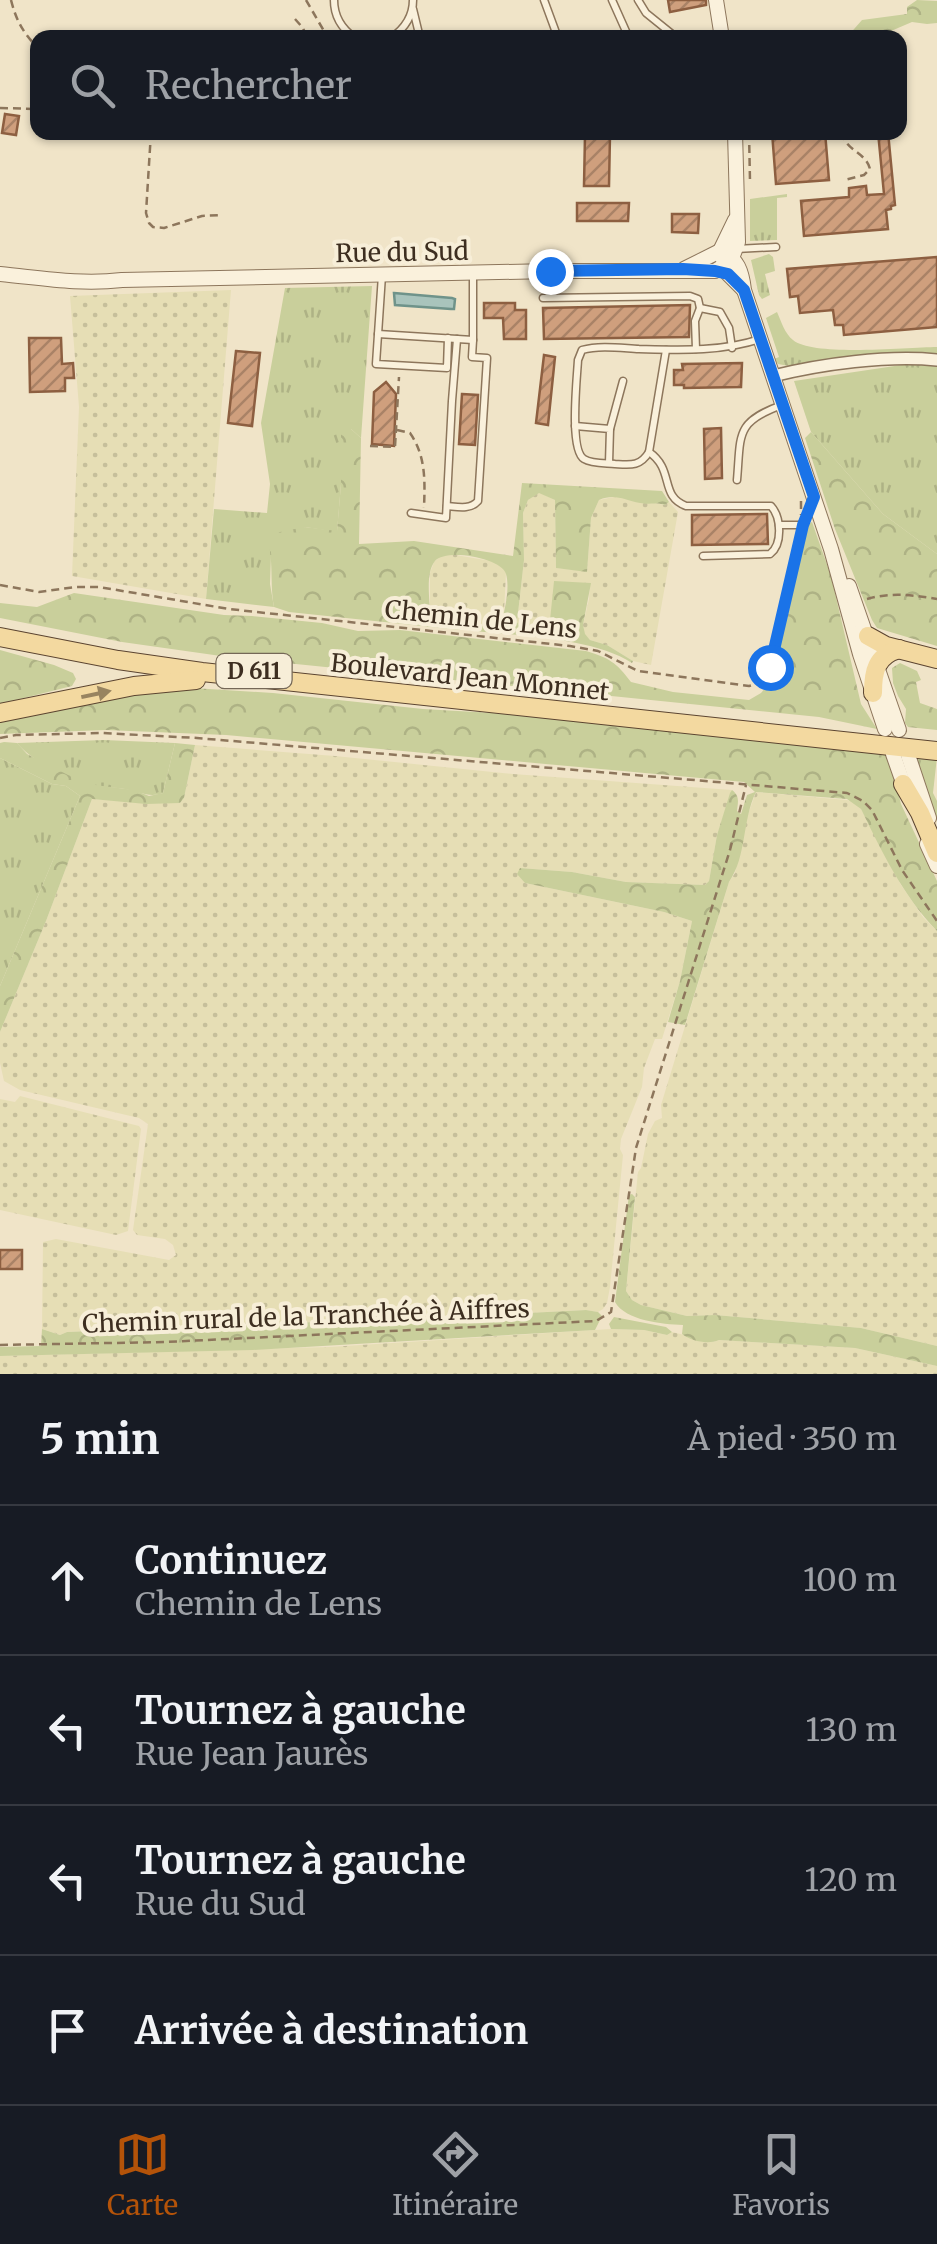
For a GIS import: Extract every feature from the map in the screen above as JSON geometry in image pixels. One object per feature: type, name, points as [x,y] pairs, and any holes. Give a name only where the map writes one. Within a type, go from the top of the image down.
[{"type":"main road","name":"Boulevard Jean Monnet","points":[[0,634],[164,667],[937,752]]},
{"type":"main road","name":"Boulevard Jean Monnet","points":[[0,634],[217,667],[937,744]]},
{"type":"main road","points":[[868,636],[886,646],[937,658]]},
{"type":"main road","points":[[873,693],[876,664],[882,656],[899,649]]},
{"type":"main road","points":[[0,713],[134,686],[193,680],[510,706]]},
{"type":"main road","points":[[904,784],[937,853]]},
{"type":"street","points":[[716,0],[721,30]]},
{"type":"street","points":[[735,140],[738,234],[726,261],[742,276],[831,548],[868,636],[892,729],[873,693],[831,548]]},
{"type":"street","name":"Rue du Sud","points":[[0,274],[72,283],[683,269],[726,261]]},
{"type":"street","name":"Rue du Sud","points":[[0,263],[39,273],[122,280]]},
{"type":"street","points":[[772,376],[871,360],[937,360]]},
{"type":"street","points":[[937,837],[901,755],[904,784],[937,866]]},
{"type":"lane","points":[[334,0],[337,18],[345,30]]},
{"type":"lane","points":[[544,0],[555,30]]},
{"type":"lane","points":[[612,0],[625,30]]},
{"type":"lane","points":[[638,0],[667,30]]},
{"type":"lane","points":[[402,30],[413,4]]},
{"type":"lane","points":[[413,4],[418,30]]},
{"type":"lane","points":[[726,261],[776,247]]},
{"type":"lane","points":[[447,506],[474,506],[478,501],[487,358],[472,357],[472,273]]},
{"type":"lane","points":[[382,275],[376,364],[446,368],[453,339]]},
{"type":"lane","points":[[543,298],[690,296],[698,300],[700,308],[695,321],[696,349]]},
{"type":"lane","points":[[700,308],[720,312],[732,348]]},
{"type":"lane","points":[[378,334],[473,340]]},
{"type":"lane","points":[[410,513],[446,518],[453,339]]},
{"type":"lane","points":[[666,350],[649,452],[638,463],[587,462],[580,457],[575,426],[578,360],[582,350],[732,348],[760,339]]},
{"type":"lane","points":[[609,463],[610,429],[623,381]]},
{"type":"lane","points":[[737,480],[740,437],[745,427],[753,418],[782,405]]},
{"type":"lane","points":[[575,426],[610,429]]},
{"type":"lane","points":[[649,452],[660,462],[671,496],[680,504],[770,506],[776,511],[778,543],[770,554],[703,556]]},
{"type":"lane","points":[[778,525],[803,525]]},
{"type":"path","points":[[12,0],[16,17],[30,40]]},
{"type":"path","points":[[306,0],[323,30]]},
{"type":"path","points":[[295,19],[305,30]]},
{"type":"path","points":[[0,108],[30,109]]},
{"type":"path","points":[[150,140],[149,223],[164,228],[202,216],[222,215]]},
{"type":"path","points":[[844,140],[870,165],[868,173],[845,180]]},
{"type":"path","points":[[370,446],[395,447],[400,365]]},
{"type":"path","points":[[396,430],[414,437],[424,462],[424,515]]},
{"type":"path","name":"Chemin de Lens","points":[[0,584],[40,592],[99,588],[229,609],[584,648],[607,654],[638,671],[749,686],[760,683],[770,667],[803,525],[814,497]]},
{"type":"path","points":[[856,604],[884,595],[904,594],[937,600]]},
{"type":"path","points":[[0,738],[161,735],[834,791],[863,801],[872,810],[915,892],[937,921]]},
{"type":"path","name":"Chemin rural de la Tranchée à Aiffres","points":[[0,1345],[166,1342],[596,1321],[610,1312],[636,1148],[730,850],[746,785]]},
{"type":"shaded area","points":[[231,290],[206,599],[72,576],[79,407],[70,296]]},
{"type":"shaded area","points":[[539,492],[555,500],[556,568],[587,571],[591,518],[599,500],[618,496],[665,505],[669,502],[678,512],[651,665],[633,661],[584,634],[590,583],[549,630],[520,627],[517,622],[524,560],[523,513],[528,500]]},
{"type":"shaded area","points":[[450,554],[491,561],[506,572],[503,621],[498,626],[435,620],[430,615],[430,573],[434,562]]},
{"type":"shaded area","points":[[195,745],[732,790],[705,885],[626,882],[520,868],[525,883],[692,921],[680,981],[662,1039],[655,1039],[644,1068],[642,1087],[621,1139],[623,1155],[610,1287],[603,1309],[340,1323],[120,1329],[60,1335],[42,1329],[43,1242],[56,1239],[169,1260],[176,1255],[173,1245],[165,1239],[137,1235],[133,1230],[148,1124],[139,1118],[20,1090],[4,1081],[0,1032],[92,799],[180,803]]},
{"type":"shaded area","points":[[756,792],[854,802],[901,885],[937,931],[937,1346],[861,1328],[687,1316],[641,1305],[626,1291],[638,1172],[648,1134],[655,1121],[662,1118],[661,1105],[735,873]]},
{"type":"shaded area","points":[[20,1096],[139,1126],[128,1231],[116,1235],[0,1210],[0,1099],[15,1102]]},
{"type":"shaded area","points":[[611,1329],[667,1335],[672,1332],[713,1342],[855,1348],[937,1366],[937,1374],[0,1374],[0,1356],[329,1347]]},
{"type":"green space","points":[[917,0],[937,1],[937,23],[912,22],[893,30],[853,30],[862,20],[907,14],[907,7]]},
{"type":"green space","points":[[787,194],[777,198],[777,240],[750,241],[750,199]]},
{"type":"green space","points":[[769,254],[775,271],[765,274],[770,295],[762,299],[751,260]]},
{"type":"green space","points":[[372,286],[361,438],[351,429],[337,532],[305,527],[271,555],[274,607],[206,599],[214,509],[267,513],[270,484],[261,423],[285,288]]},
{"type":"green space","points":[[777,312],[788,334],[804,345],[840,350],[937,347],[937,355],[868,355],[789,366],[778,364],[766,318]]},
{"type":"green space","points":[[908,364],[937,365],[937,554],[883,514],[811,432],[794,381]]},
{"type":"green space","points":[[341,429],[351,429],[361,438],[359,544],[414,541],[513,556],[522,483],[662,491],[669,502],[665,505],[615,497],[599,500],[591,518],[587,572],[556,568],[555,500],[539,493],[528,500],[523,513],[524,560],[517,622],[520,627],[549,630],[554,581],[591,583],[583,625],[585,634],[632,663],[575,643],[467,630],[465,624],[492,627],[502,621],[506,574],[495,563],[461,555],[435,561],[429,587],[430,615],[435,620],[460,623],[460,630],[289,612],[274,607],[270,534],[305,527],[337,531]]},
{"type":"green space","points":[[811,432],[883,514],[937,554],[937,646],[877,628],[872,620],[835,529],[805,438]]},
{"type":"green space","points":[[812,522],[831,576],[861,704],[877,729],[819,717],[228,657],[122,642],[0,618],[0,603],[37,607],[74,593],[224,615],[322,623],[358,631],[400,630],[586,651],[612,662],[631,682],[673,692],[749,700],[773,679],[806,525]]},
{"type":"green space","points":[[0,650],[54,665],[73,673],[76,679],[72,686],[0,704]]},
{"type":"green space","points":[[900,663],[917,671],[921,680],[916,682],[920,703],[937,709],[937,730],[908,727],[905,723],[906,709],[893,683],[892,668]]},
{"type":"green space","points":[[193,688],[526,715],[888,752],[901,804],[937,881],[937,931],[904,888],[861,809],[847,799],[756,792],[739,861],[685,1025],[668,1022],[692,921],[525,883],[517,874],[520,868],[626,882],[705,885],[730,793],[732,790],[736,795],[737,811],[741,814],[747,795],[755,792],[744,782],[226,735],[106,730],[0,734],[0,720],[146,692]]},
{"type":"green space","points":[[0,743],[17,743],[27,754],[68,775],[149,796],[163,793],[175,743],[195,745],[180,803],[92,799],[0,1032],[0,986],[80,796],[66,786],[52,784],[0,758]]},
{"type":"green space","points":[[17,743],[175,743],[163,793],[149,795],[83,782],[42,763]]},
{"type":"green space","points":[[913,755],[937,757],[933,793],[937,820]]},
{"type":"green space","points":[[0,758],[52,784],[66,786],[80,796],[0,986]]},
{"type":"green space","points":[[632,1194],[635,1197],[626,1291],[632,1300],[687,1316],[861,1328],[937,1346],[937,1366],[855,1348],[700,1342],[682,1334],[683,1325],[645,1320],[627,1313],[615,1302]]},
{"type":"green space","points":[[586,1310],[602,1316],[595,1330],[253,1350],[0,1356],[0,1347],[41,1346],[42,1329],[60,1335]]},
{"type":"green space","points":[[614,1317],[666,1327],[672,1332],[667,1335],[611,1329],[609,1324]]},
{"type":"water","points":[[394,293],[452,298],[454,309],[395,305]]},
{"type":"building","points":[[668,0],[706,0],[706,5],[670,12]]},
{"type":"building","points":[[5,114],[19,116],[16,135],[2,133]]},
{"type":"building","points":[[585,140],[610,140],[609,186],[584,186]]},
{"type":"building","points":[[773,140],[826,140],[829,180],[776,184]]},
{"type":"building","points":[[879,140],[889,140],[895,205],[886,210],[888,229],[804,236],[801,201],[849,197],[849,188],[866,186],[867,195],[884,194]]},
{"type":"building","points":[[577,203],[629,203],[628,221],[577,221]]},
{"type":"building","points":[[672,214],[699,214],[698,233],[672,232]]},
{"type":"building","points":[[937,257],[937,327],[844,335],[843,325],[835,325],[833,310],[800,313],[798,296],[790,297],[787,269]]},
{"type":"building","points":[[484,303],[515,303],[515,310],[526,310],[526,339],[504,339],[503,318],[484,318]]},
{"type":"building","points":[[690,305],[689,337],[544,339],[543,308]]},
{"type":"building","points":[[29,338],[61,338],[62,364],[73,363],[74,378],[65,378],[65,391],[30,392]]},
{"type":"building","points":[[236,351],[260,353],[252,426],[228,423]]},
{"type":"building","points":[[544,355],[555,357],[548,425],[536,423]]},
{"type":"building","points":[[742,363],[741,387],[674,385],[674,370],[683,370],[682,364]]},
{"type":"building","points":[[386,382],[396,394],[394,446],[372,444],[374,392]]},
{"type":"building","points":[[462,394],[478,395],[475,445],[459,444]]},
{"type":"building","points":[[721,428],[722,478],[705,479],[704,429]]},
{"type":"building","points":[[767,514],[768,544],[692,545],[692,515]]},
{"type":"building","points":[[0,1250],[22,1250],[22,1269],[0,1269]]},
{"type":"route","points":[[550,271],[715,271],[728,274],[744,290],[814,497],[803,525],[770,667]]}]
